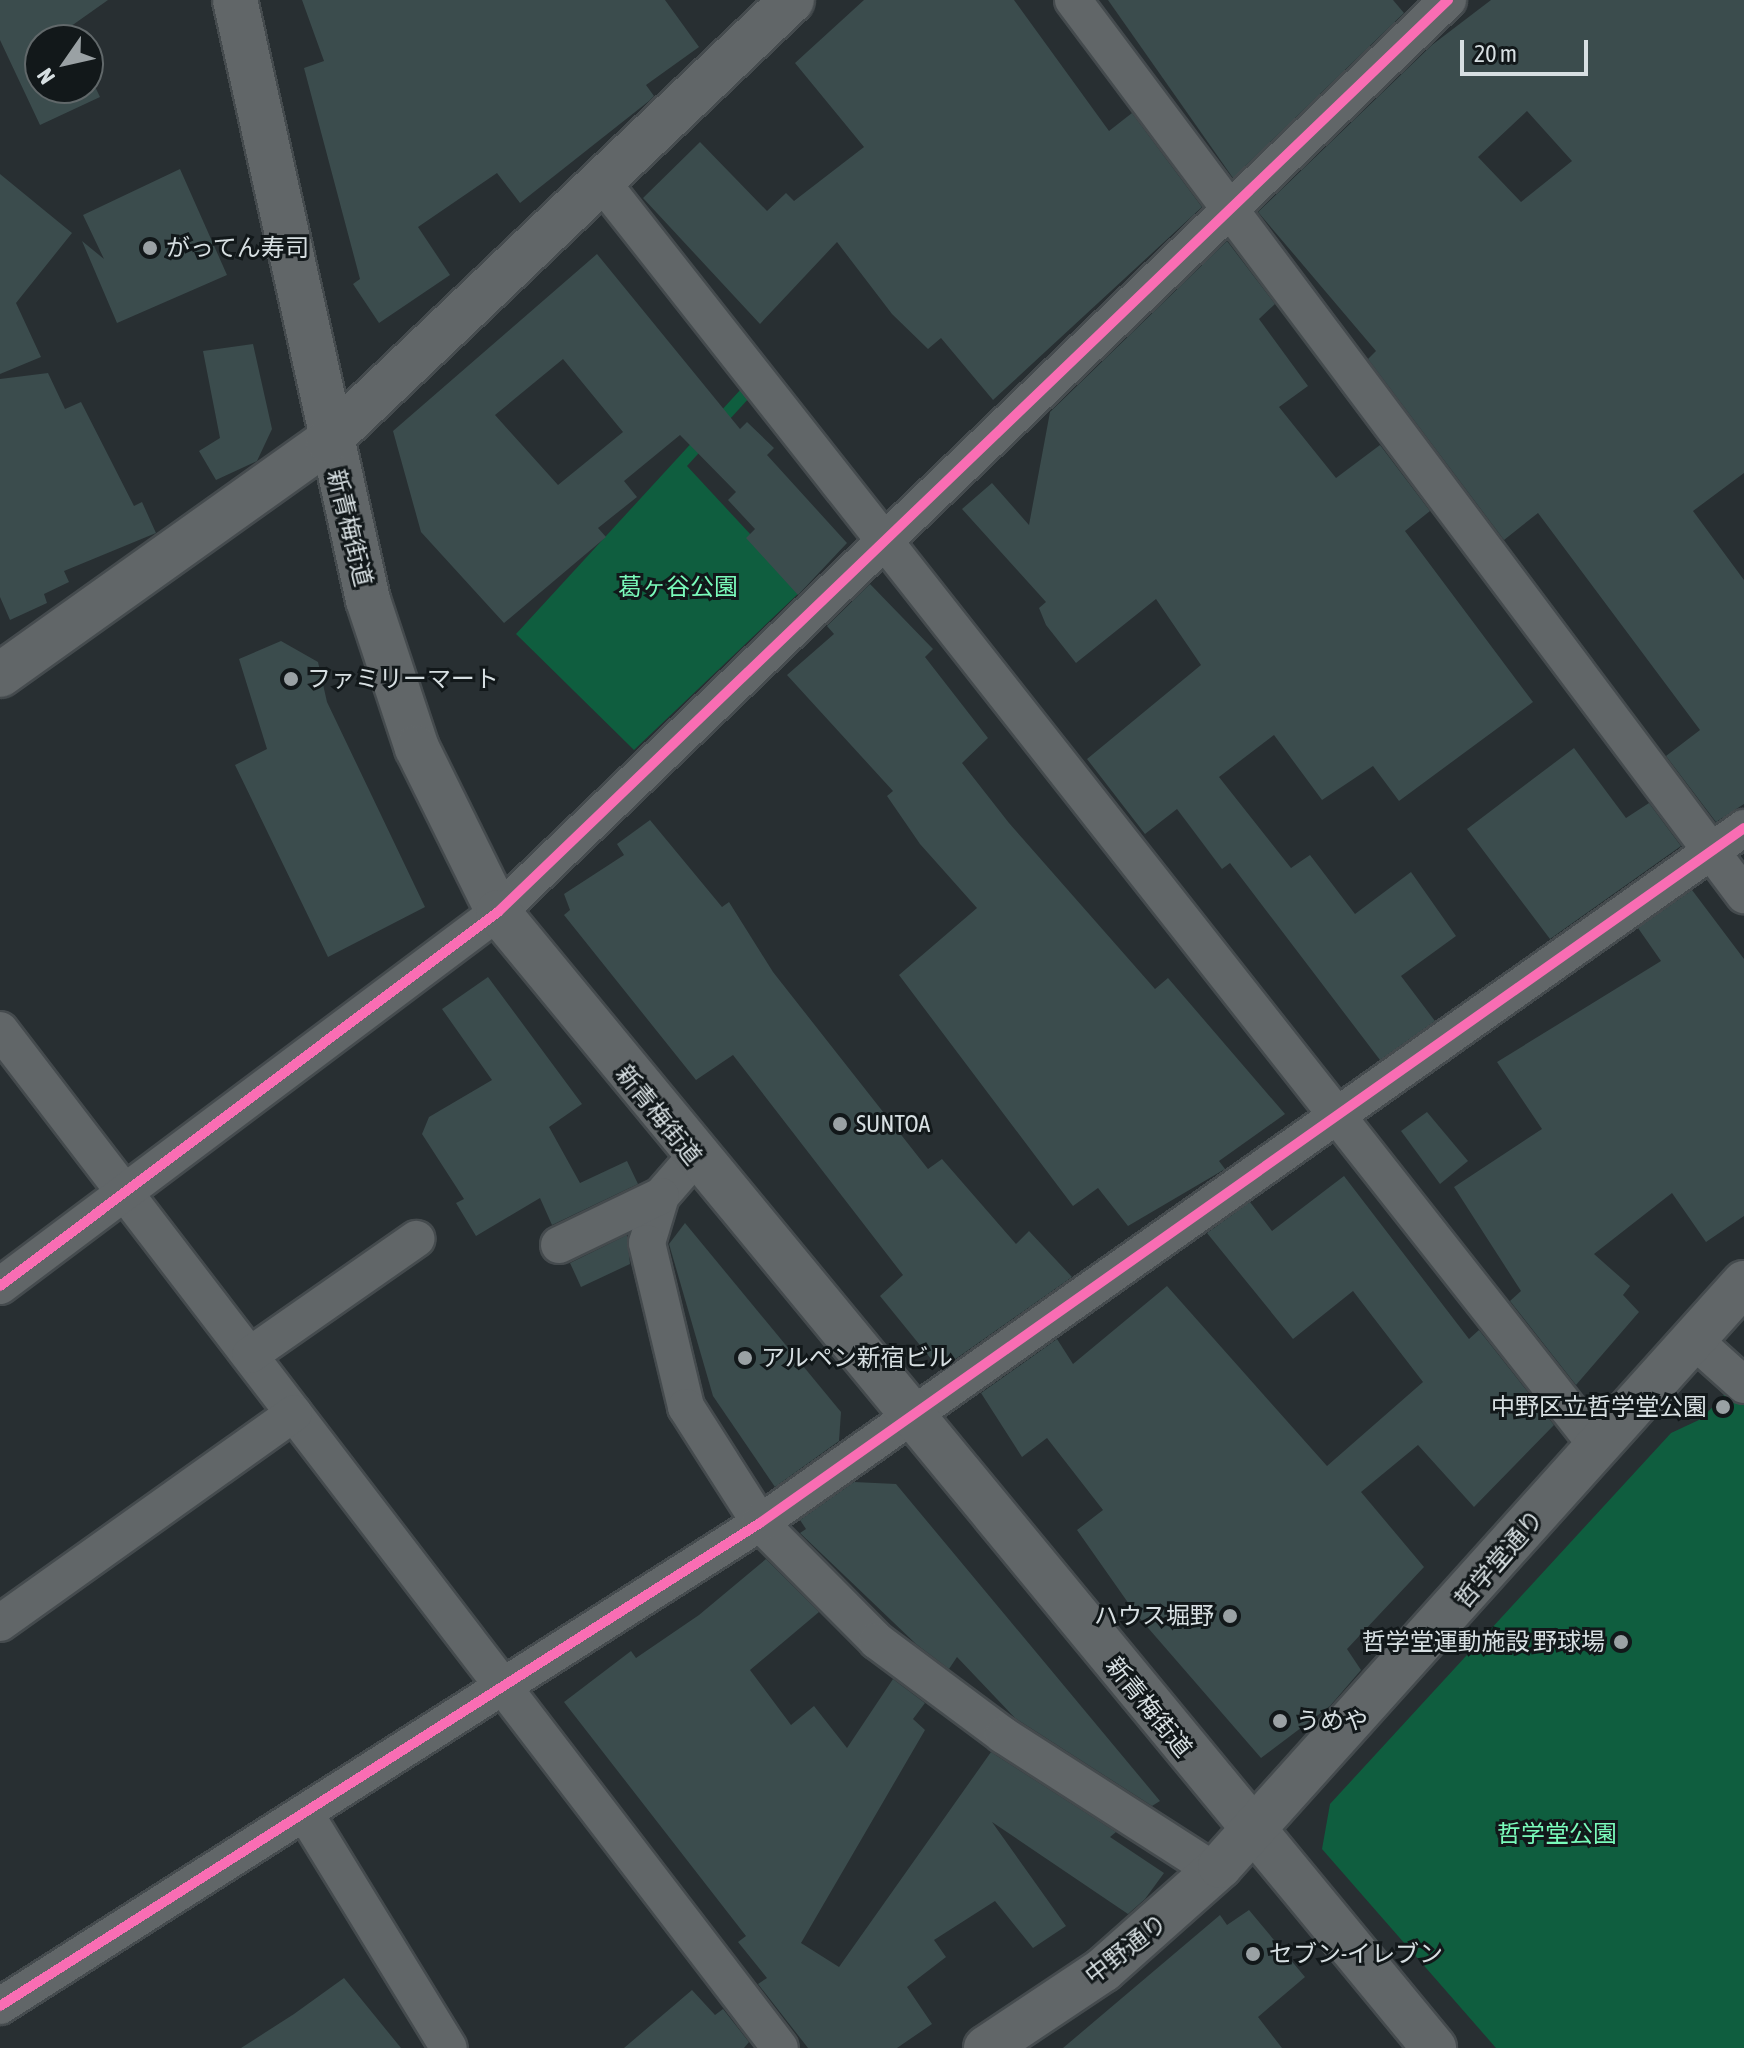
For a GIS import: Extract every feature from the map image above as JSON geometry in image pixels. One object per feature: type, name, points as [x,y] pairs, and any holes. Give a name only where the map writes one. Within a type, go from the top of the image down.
[{"type":"main road","name":"新青梅街道","points":[[235,0],[328,441],[368,600],[417,748],[498,912],[694,1158],[911,1417],[1252,1834],[1434,2048]]},
{"type":"main road","points":[[0,675],[328,441],[792,0]]},
{"type":"main road","name":"哲学堂通り","points":[[1252,1834],[1744,1283]]},
{"type":"main road","name":"中野通り","points":[[986,2048],[1103,1970],[1252,1834]]},
{"type":"street","points":[[1073,0],[1227,211],[1744,895]]},
{"type":"street","points":[[0,1286],[123,1189],[498,912],[1448,0]]},
{"type":"street","points":[[601,181],[1339,1114],[1598,1447]]},
{"type":"street","points":[[0,2006],[306,1815],[501,1684],[760,1523],[1744,828]]},
{"type":"street","points":[[0,1030],[780,2048]]},
{"type":"street","points":[[559,1245],[661,1196],[694,1158]]},
{"type":"street","points":[[661,1196],[647,1243],[686,1407],[760,1523],[877,1641],[1003,1735],[1215,1871]]},
{"type":"street","points":[[250,1355],[416,1239]]},
{"type":"street","points":[[1695,1341],[1744,1385]]},
{"type":"street","points":[[0,1623],[294,1413]]},
{"type":"street","points":[[306,1815],[449,2048]]},
{"type":"green space","name":"葛ヶ谷公園","points":[[742,388],[750,397],[687,466],[802,590],[634,750],[516,634]]},
{"type":"green space","name":"哲学堂運動施設 野球場","points":[[1728,1391],[1744,1405],[1744,2048],[1496,2048],[1322,1849],[1330,1804],[1671,1433],[1701,1419]]},
{"type":"building","points":[[0,0],[108,0],[74,24],[24,24],[24,91],[0,40]]},
{"type":"building","points":[[302,0],[665,0],[699,47],[646,85],[654,96],[649,101],[520,203],[497,173],[418,227],[450,275],[379,323],[353,284],[360,279],[304,68],[324,61]]},
{"type":"building","points":[[864,0],[1014,0],[1109,131],[1132,113],[1202,207],[993,400],[941,338],[928,349],[892,314],[837,242],[760,324],[643,198],[700,142],[767,211],[786,193],[794,201],[864,147],[795,63]]},
{"type":"building","points":[[1108,0],[1393,0],[1404,13],[1233,178]]},
{"type":"building","points":[[1491,0],[1744,0],[1744,473],[1693,511],[1744,580],[1744,804],[1716,822],[1666,756],[1700,730],[1538,513],[1504,540],[1368,359],[1376,351],[1258,212],[1432,45]],"holes":[[[1527,111],[1572,161],[1521,202],[1478,157]]]},
{"type":"building","points":[[30,104],[85,104],[40,125]]},
{"type":"building","name":"がってん寿司","points":[[180,169],[227,275],[117,323],[82,241],[104,259],[83,215]]},
{"type":"building","points":[[0,174],[72,233],[16,303],[41,357],[0,374]]},
{"type":"building","points":[[1227,241],[1275,304],[1259,319],[1308,386],[1279,407],[1336,478],[1380,445],[1430,511],[1405,531],[1533,702],[1399,801],[1373,766],[1322,800],[1274,735],[1219,777],[1291,868],[1310,855],[1355,914],[1411,872],[1456,936],[1401,976],[1435,1021],[1380,1060],[1230,863],[1222,869],[1177,809],[1145,834],[1087,759],[1201,665],[1156,599],[1076,663],[1046,625],[1039,608],[1046,602],[962,509],[992,483],[1029,525],[1050,412]]},
{"type":"building","points":[[597,254],[740,429],[747,422],[774,448],[767,455],[847,543],[798,595],[746,538],[755,529],[728,500],[736,492],[680,435],[624,481],[637,497],[598,528],[606,537],[504,623],[421,532],[393,431]],"holes":[[[563,359],[623,432],[558,485],[495,415]]]},
{"type":"building","points":[[253,344],[272,429],[257,461],[216,480],[199,451],[220,438],[203,351]]},
{"type":"building","points":[[48,373],[65,409],[81,402],[134,506],[142,502],[156,533],[64,571],[69,582],[44,594],[47,603],[10,620],[0,597],[0,379]]},
{"type":"building","points":[[870,584],[933,649],[925,657],[988,738],[962,763],[1009,823],[1155,989],[1168,978],[1285,1114],[1219,1161],[1225,1169],[1128,1226],[1098,1188],[1073,1206],[899,975],[977,908],[920,844],[887,796],[893,791],[787,675],[834,634],[827,626]]},
{"type":"building","points":[[281,641],[318,662],[327,702],[425,907],[328,957],[235,765],[267,749],[239,659]]},
{"type":"building","points":[[1574,748],[1626,818],[1649,803],[1681,846],[1550,939],[1467,829]]},
{"type":"building","points":[[650,820],[722,907],[729,902],[773,972],[928,1169],[942,1159],[1016,1244],[1029,1231],[1072,1277],[947,1365],[932,1360],[880,1296],[903,1275],[733,1055],[696,1080],[564,915],[570,910],[564,894],[624,855],[617,844]]},
{"type":"building","points":[[1692,890],[1744,959],[1744,1216],[1706,1242],[1672,1193],[1594,1254],[1630,1286],[1623,1295],[1639,1312],[1576,1385],[1510,1301],[1521,1291],[1454,1187],[1542,1129],[1497,1062],[1661,961],[1638,928]]},
{"type":"building","points":[[488,977],[582,1104],[549,1127],[580,1183],[627,1161],[638,1184],[552,1225],[540,1198],[476,1236],[456,1203],[464,1199],[422,1134],[429,1117],[492,1080],[442,1009]]},
{"type":"building","points":[[1427,1112],[1468,1161],[1440,1184],[1401,1131]]},
{"type":"building","points":[[1344,1176],[1469,1339],[1479,1330],[1554,1425],[1474,1507],[1418,1445],[1361,1492],[1424,1567],[1347,1649],[1361,1670],[1330,1706],[1261,1758],[1136,1614],[1077,1530],[1103,1510],[1047,1438],[1022,1457],[981,1393],[1057,1339],[1073,1364],[1167,1286],[1327,1466],[1423,1382],[1353,1291],[1293,1339],[1207,1233],[1250,1202],[1272,1231]]},
{"type":"building","points":[[685,1223],[841,1412],[839,1441],[775,1487],[713,1396],[669,1244]]},
{"type":"building","points":[[627,1235],[630,1264],[581,1287],[570,1263]]},
{"type":"building","points":[[854,1482],[896,1484],[1160,1801],[1152,1806],[1015,1718],[957,1657],[949,1669],[916,1644],[800,1533],[806,1529],[800,1520]]},
{"type":"building","points":[[766,1559],[819,1612],[750,1670],[791,1725],[814,1706],[847,1748],[893,1679],[925,1703],[913,1719],[925,1730],[801,1943],[839,1967],[991,1752],[1116,1832],[1110,1837],[1164,1873],[1145,1899],[1128,1914],[992,1822],[1066,1926],[1033,1948],[995,1901],[934,1940],[946,1957],[907,1987],[932,2024],[897,2048],[808,2048],[758,1984],[767,1978],[738,1942],[746,1936],[564,1702],[631,1651],[636,1658],[699,1615]]},
{"type":"building","points":[[1249,1910],[1305,1977],[1258,2017],[1282,2048],[1063,2048],[1220,1915],[1227,1925]]},
{"type":"building","points":[[344,1978],[401,2048],[241,2048],[294,2014]]},
{"type":"building","points":[[692,1990],[715,2015],[723,2009],[749,2042],[744,2048],[624,2048]]},
{"type":"cycle path","points":[[0,1286],[498,912],[1448,0]]},
{"type":"cycle path","points":[[0,2006],[760,1523],[1744,828]]},
{"type":"place","name":"がってん寿司","points":[[150,248]]},
{"type":"place","name":"ファミリーマート","points":[[291,679]]},
{"type":"place","name":"SUNTOA","points":[[840,1124]]},
{"type":"place","name":"アルペン新宿ビル","points":[[745,1358]]},
{"type":"place","name":"中野区立哲学堂公園","points":[[1723,1407]]},
{"type":"place","name":"ハウス堀野","points":[[1230,1616]]},
{"type":"place","name":"哲学堂運動施設 野球場","points":[[1621,1642]]},
{"type":"place","name":"うめや","points":[[1280,1721]]},
{"type":"place","name":"セブン-イレブン","points":[[1253,1954]]},
{"type":"park label","name":"哲学堂公園","points":[[1557,1834]]}]
